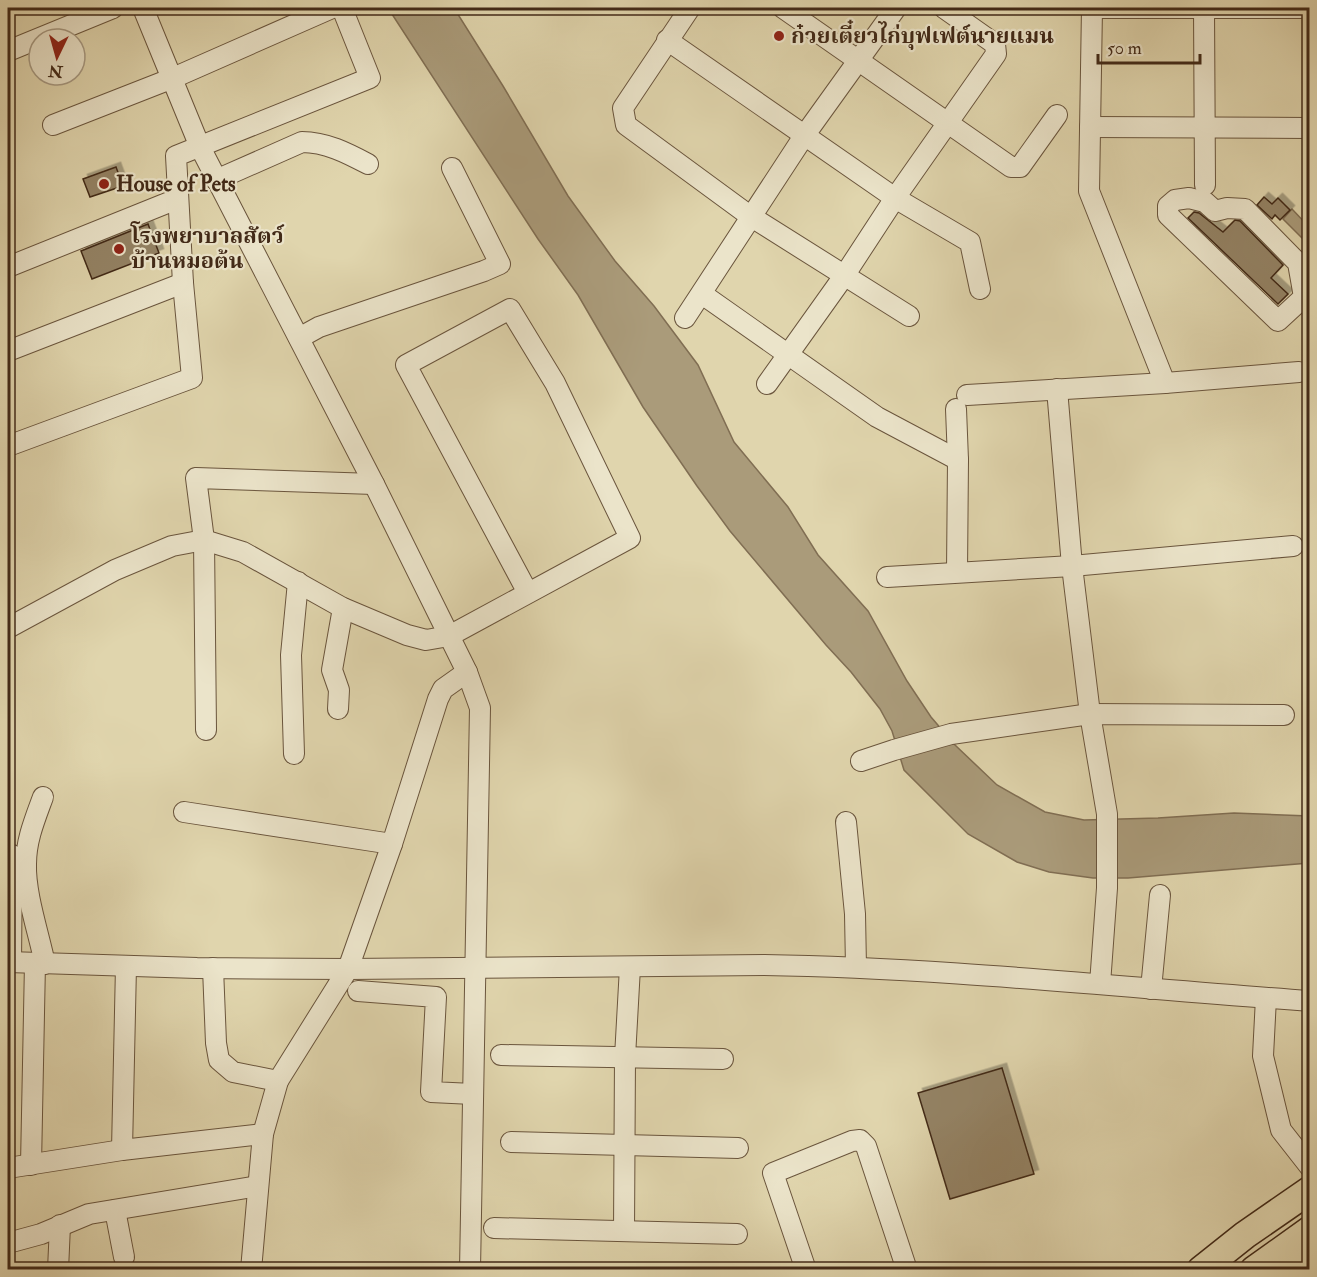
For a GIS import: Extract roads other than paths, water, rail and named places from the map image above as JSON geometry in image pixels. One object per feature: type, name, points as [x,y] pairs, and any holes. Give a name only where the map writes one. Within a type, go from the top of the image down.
[{"type":"highway","points":[[1201,1269],[1310,1190]]},
{"type":"highway","points":[[1254,1269],[1310,1230]]},
{"type":"highway","points":[[1293,1269],[1310,1258]]},
{"type":"street","points":[[8,51],[113,8]]},
{"type":"street","points":[[143,8],[200,147],[374,484],[467,672],[480,708],[470,1269]]},
{"type":"street","points":[[53,125],[173,78],[332,8]]},
{"type":"street","points":[[8,446],[192,378],[183,283],[176,156],[370,78],[342,8]]},
{"type":"street","points":[[690,8],[623,108],[626,125],[750,216],[909,316]]},
{"type":"street","points":[[783,8],[947,123],[1016,168],[1020,166],[1057,115]]},
{"type":"street","points":[[685,318],[804,136],[896,8]]},
{"type":"street","points":[[767,384],[996,54],[995,44],[944,8]]},
{"type":"street","points":[[1165,383],[1089,191],[1092,8],[1301,8]]},
{"type":"street","points":[[1204,8],[1205,185]]},
{"type":"street","points":[[667,40],[895,198],[970,242],[980,288]]},
{"type":"street","points":[[1090,127],[1310,128]]},
{"type":"street","points":[[216,180],[302,142],[332,147],[368,164]]},
{"type":"street","points":[[299,338],[319,327],[500,264],[452,168]]},
{"type":"street","points":[[1189,198],[1205,202],[1215,211],[1227,208],[1245,209],[1272,224],[1298,263],[1307,298],[1278,321],[1168,215],[1168,206],[1175,200],[1189,198]]},
{"type":"street","points":[[8,267],[177,199]]},
{"type":"street","points":[[8,351],[183,283]]},
{"type":"street","points":[[702,294],[877,417],[958,460]]},
{"type":"street","points":[[8,628],[115,570],[172,546],[204,540],[243,552],[343,608],[407,636],[426,640],[449,636],[630,538],[555,383],[510,309],[406,365],[528,593]]},
{"type":"street","points":[[957,572],[958,460],[962,402],[1057,389],[1299,372]]},
{"type":"street","points":[[1057,389],[1072,566],[1090,714],[1107,814],[1107,888],[1100,984]]},
{"type":"street","points":[[206,730],[204,540],[196,478],[374,484]]},
{"type":"street","points":[[887,577],[1072,566],[1293,546]]},
{"type":"street","points":[[294,754],[291,655],[298,582]]},
{"type":"street","points":[[338,709],[339,690],[332,670],[343,608]]},
{"type":"street","points":[[251,1269],[263,1134],[278,1081],[348,969],[392,844],[438,699],[443,689],[467,672]]},
{"type":"street","points":[[861,761],[951,734],[1090,714],[1284,715]]},
{"type":"street","points":[[30,1165],[40,964],[26,864],[32,824],[43,797]]},
{"type":"street","points":[[184,812],[392,844]]},
{"type":"street","points":[[846,822],[855,914],[856,967]]},
{"type":"street","points":[[12,855],[9,962],[348,969],[856,967],[1310,1001]]},
{"type":"street","points":[[1151,988],[1160,895]]},
{"type":"street","points":[[122,1150],[126,966]]},
{"type":"street","points":[[624,1231],[625,1057],[630,967]]},
{"type":"street","points":[[213,968],[216,1043],[219,1060],[233,1072],[278,1081]]},
{"type":"street","points":[[358,991],[436,997],[431,1092],[473,1094]]},
{"type":"street","points":[[1266,998],[1263,1056],[1281,1130],[1310,1167]]},
{"type":"street","points":[[501,1055],[723,1059]]},
{"type":"street","points":[[8,1168],[122,1150],[263,1134]]},
{"type":"street","points":[[806,1269],[773,1173],[852,1141],[860,1140],[866,1146],[907,1269]]},
{"type":"street","points":[[511,1142],[738,1148]]},
{"type":"street","points":[[8,1243],[41,1234],[89,1214],[258,1186]]},
{"type":"street","points":[[115,1210],[124,1257]]},
{"type":"street","points":[[58,1269],[60,1225]]},
{"type":"street","points":[[494,1228],[737,1234]]},
{"type":"place","name":"ก๋วยเตี๋ยวไก่บุฟเฟต์นายแมน","points":[[779,36]]},
{"type":"place","name":"House of Pets","points":[[104,184]]},
{"type":"place","name":"โรงพยาบาลสัตว์ บ้านหมอต้น","points":[[119,249]]}]
